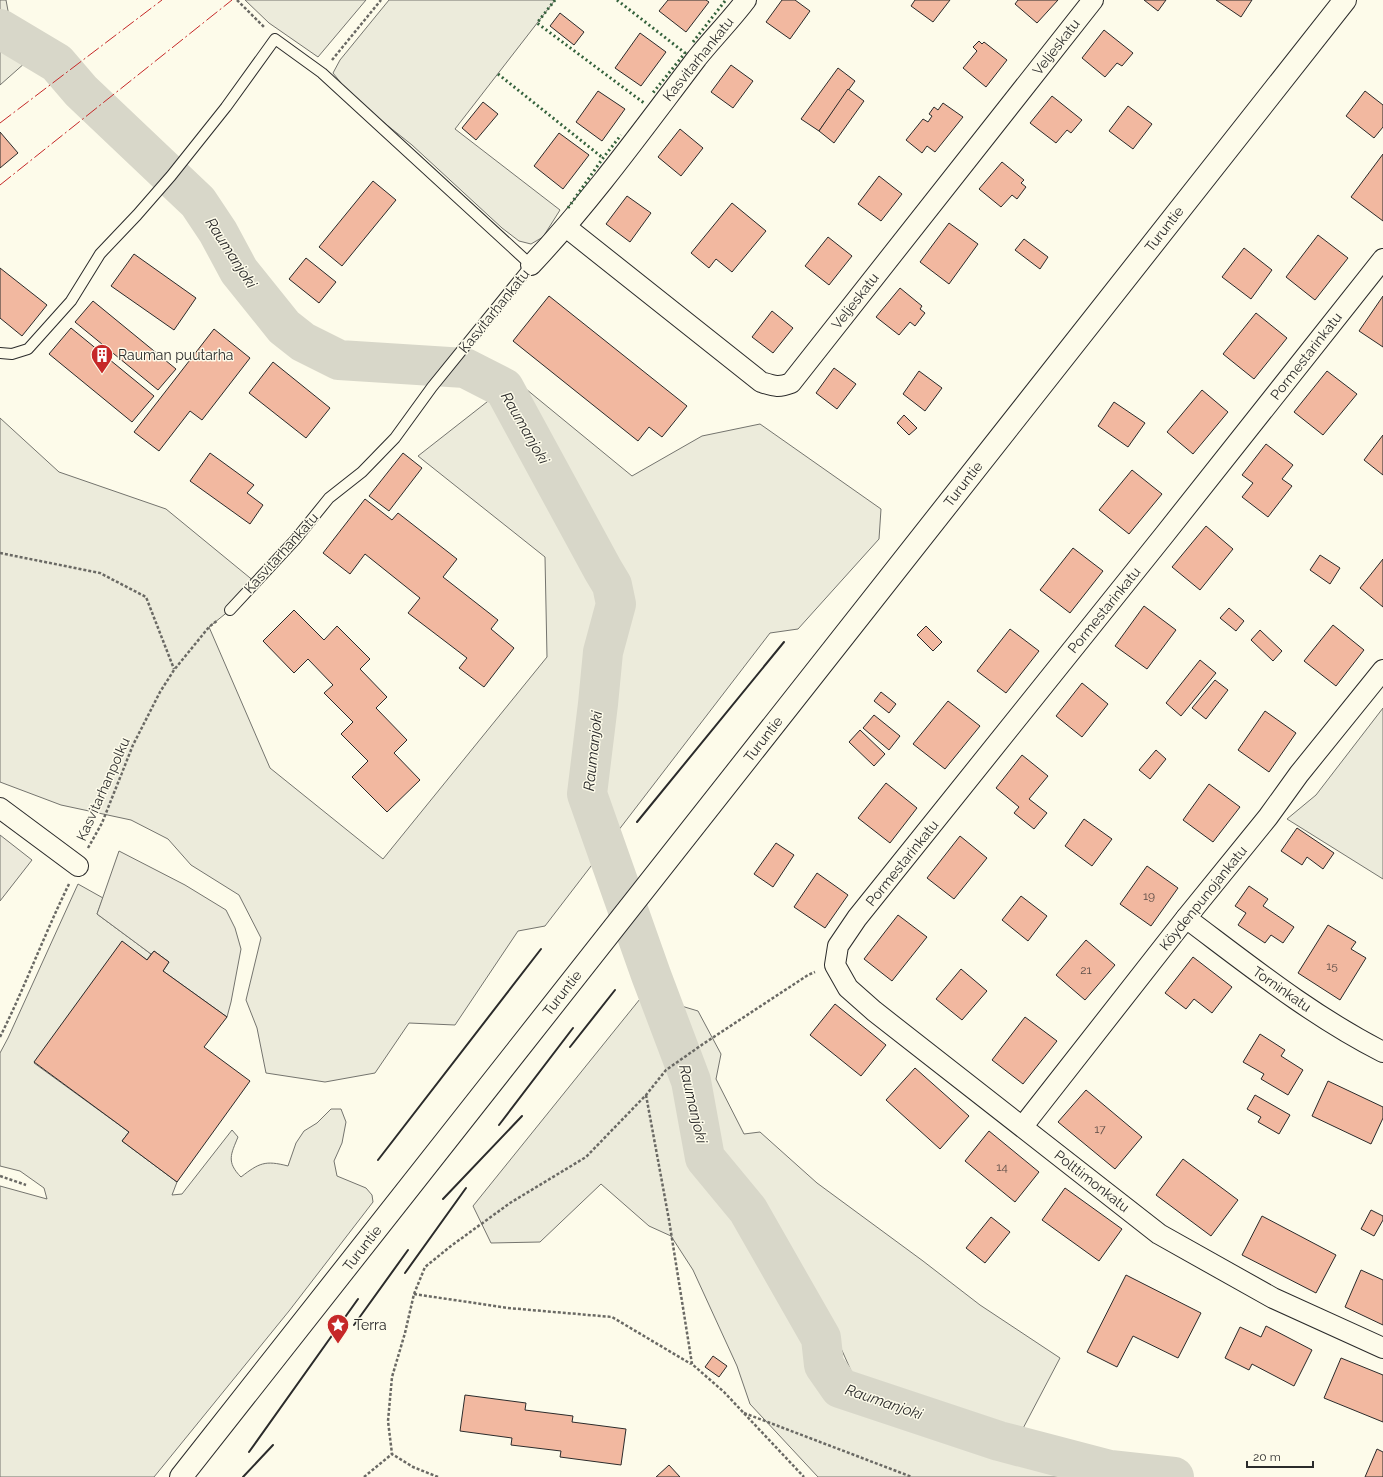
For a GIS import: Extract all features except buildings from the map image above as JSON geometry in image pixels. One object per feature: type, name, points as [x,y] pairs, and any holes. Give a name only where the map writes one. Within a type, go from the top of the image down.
[{"type":"highway","name":"Turuntie","points":[[181,1477],[1344,0]]},
{"type":"street","name":"Kasvitarhankatu","points":[[531,265],[566,227],[608,175],[699,56],[746,0]]},
{"type":"street","name":"Veljeskatu","points":[[566,227],[761,382],[772,386],[782,387],[791,383],[1093,0]]},
{"type":"street","name":"Pormestarinkatu","points":[[835,965],[838,946],[857,918],[1170,528],[1383,259]]},
{"type":"street","name":"Köydenpunojankatu","points":[[1023,1126],[1186,918],[1268,817],[1299,774],[1383,670]]},
{"type":"street","points":[[0,808],[78,866]]},
{"type":"street","name":"Torninkatu","points":[[1186,918],[1295,999],[1364,1042],[1383,1052]]},
{"type":"street","name":"Polttimonkatu","points":[[835,965],[848,988],[874,1011],[1023,1126],[1159,1234],[1273,1298],[1383,1348]]},
{"type":"lane","points":[[0,353],[12,354],[28,349],[71,301],[100,254],[171,176],[226,107],[275,39],[322,73],[531,265]]},
{"type":"lane","name":"Kasvitarhankatu","points":[[230,610],[295,540],[329,498],[362,472],[395,438],[432,387],[531,265]]},
{"type":"path","points":[[237,0],[275,39]]},
{"type":"path","points":[[322,73],[381,0]]},
{"type":"path","points":[[0,553],[100,573],[146,597],[174,670]]},
{"type":"path","name":"Kasvitarhanpolku","points":[[0,1037],[14,1010],[58,906],[102,823],[133,745],[160,692],[174,670],[209,627],[230,610]]},
{"type":"path","points":[[392,1454],[388,1420],[392,1377],[405,1333],[414,1294],[425,1267],[450,1246],[510,1204],[586,1158],[646,1095],[666,1070],[808,975],[835,965]]},
{"type":"path","points":[[646,1095],[669,1220],[692,1364]]},
{"type":"path","points":[[0,1176],[26,1185]]},
{"type":"path","points":[[414,1294],[508,1308],[612,1317],[692,1364],[724,1392],[804,1477]]},
{"type":"path","points":[[743,1412],[912,1477]]},
{"type":"path","points":[[364,1477],[392,1454]]},
{"type":"path","points":[[392,1454],[413,1467],[438,1477]]},
{"type":"shaded area","points":[[0,0],[6,0],[11,27],[29,53],[26,62],[0,85]]},
{"type":"shaded area","points":[[245,0],[366,0],[318,57],[269,23]]},
{"type":"shaded area","points":[[389,0],[555,0],[455,129],[560,210],[543,237],[531,244],[519,241],[502,228],[412,145],[353,98],[333,73],[340,60]]},
{"type":"shaded area","points":[[515,380],[632,476],[702,436],[760,424],[881,509],[879,539],[798,629],[770,633],[545,926],[518,931],[455,1025],[409,1023],[375,1073],[325,1082],[266,1073],[257,1028],[246,1000],[261,938],[239,895],[191,865],[168,839],[131,820],[61,805],[0,782],[0,418],[59,472],[166,509],[255,582],[230,610],[209,627],[270,768],[383,859],[547,657],[545,557],[418,456]]},
{"type":"shaded area","points":[[1383,708],[1383,879],[1287,819],[1316,795]]},
{"type":"shaded area","points":[[0,835],[32,860],[0,901]]},
{"type":"shaded area","points":[[119,851],[185,885],[226,910],[235,928],[241,949],[227,1017],[163,971],[169,962],[154,951],[151,954],[97,914]]},
{"type":"shaded area","points":[[78,884],[103,898],[97,914],[151,954],[147,960],[122,942],[34,1063],[129,1132],[122,1141],[177,1182],[172,1195],[182,1194],[232,1130],[238,1137],[233,1148],[231,1158],[233,1167],[241,1177],[263,1164],[273,1163],[288,1166],[296,1143],[304,1131],[317,1123],[331,1109],[341,1109],[346,1122],[342,1143],[334,1161],[337,1176],[366,1188],[372,1195],[373,1202],[289,1311],[154,1477],[0,1477],[0,1186],[47,1199],[44,1188],[20,1171],[0,1166],[0,1053]]},
{"type":"shaded area","points":[[644,994],[692,1112],[696,1165],[744,1217],[779,1299],[808,1327],[808,1368],[822,1390],[881,1415],[1070,1469],[1128,1477],[818,1477],[750,1404],[737,1366],[693,1270],[671,1236],[649,1226],[601,1184],[540,1242],[491,1243],[473,1206]]},
{"type":"shaded area","points":[[678,1005],[698,1011],[721,1054],[716,1079],[744,1134],[760,1132],[817,1183],[980,1305],[1060,1358],[1019,1436],[937,1414],[857,1384],[831,1326],[775,1229],[716,1150],[701,1074]]},
{"type":"waterway","name":"Raumanjoki","points":[[0,29],[57,63],[81,91],[198,202],[218,232],[239,271],[284,327],[303,342],[339,360],[465,368],[504,388],[612,585],[616,604],[603,652],[587,794],[651,975],[691,1081],[705,1158],[748,1210],[821,1338],[824,1365],[840,1388],[999,1441],[1110,1470],[1174,1477]]},
{"type":"hedge","points":[[555,0],[537,23],[644,103]]},
{"type":"hedge","points":[[617,0],[685,53],[652,94]]},
{"type":"hedge","points":[[693,42],[725,1],[724,0]]},
{"type":"hedge","points":[[498,74],[603,158]]},
{"type":"hedge","points":[[568,208],[621,135]]},
{"type":"wall","points":[[637,822],[784,642]]},
{"type":"wall","points":[[378,1160],[541,949]]},
{"type":"wall","points":[[570,1047],[615,990]]},
{"type":"wall","points":[[499,1125],[573,1028]]},
{"type":"wall","points":[[443,1199],[522,1116]]},
{"type":"wall","points":[[405,1273],[466,1188]]},
{"type":"wall","points":[[354,1325],[408,1250]]},
{"type":"wall","points":[[249,1452],[358,1299]]},
{"type":"wall","points":[[243,1477],[273,1445]]},
{"type":"power","points":[[0,123],[162,0]]},
{"type":"power","points":[[0,185],[232,0]]},
{"type":"place","name":"Rauman puutarha","points":[[102,374]]},
{"type":"place","name":"Terra","points":[[338,1344]]}]
